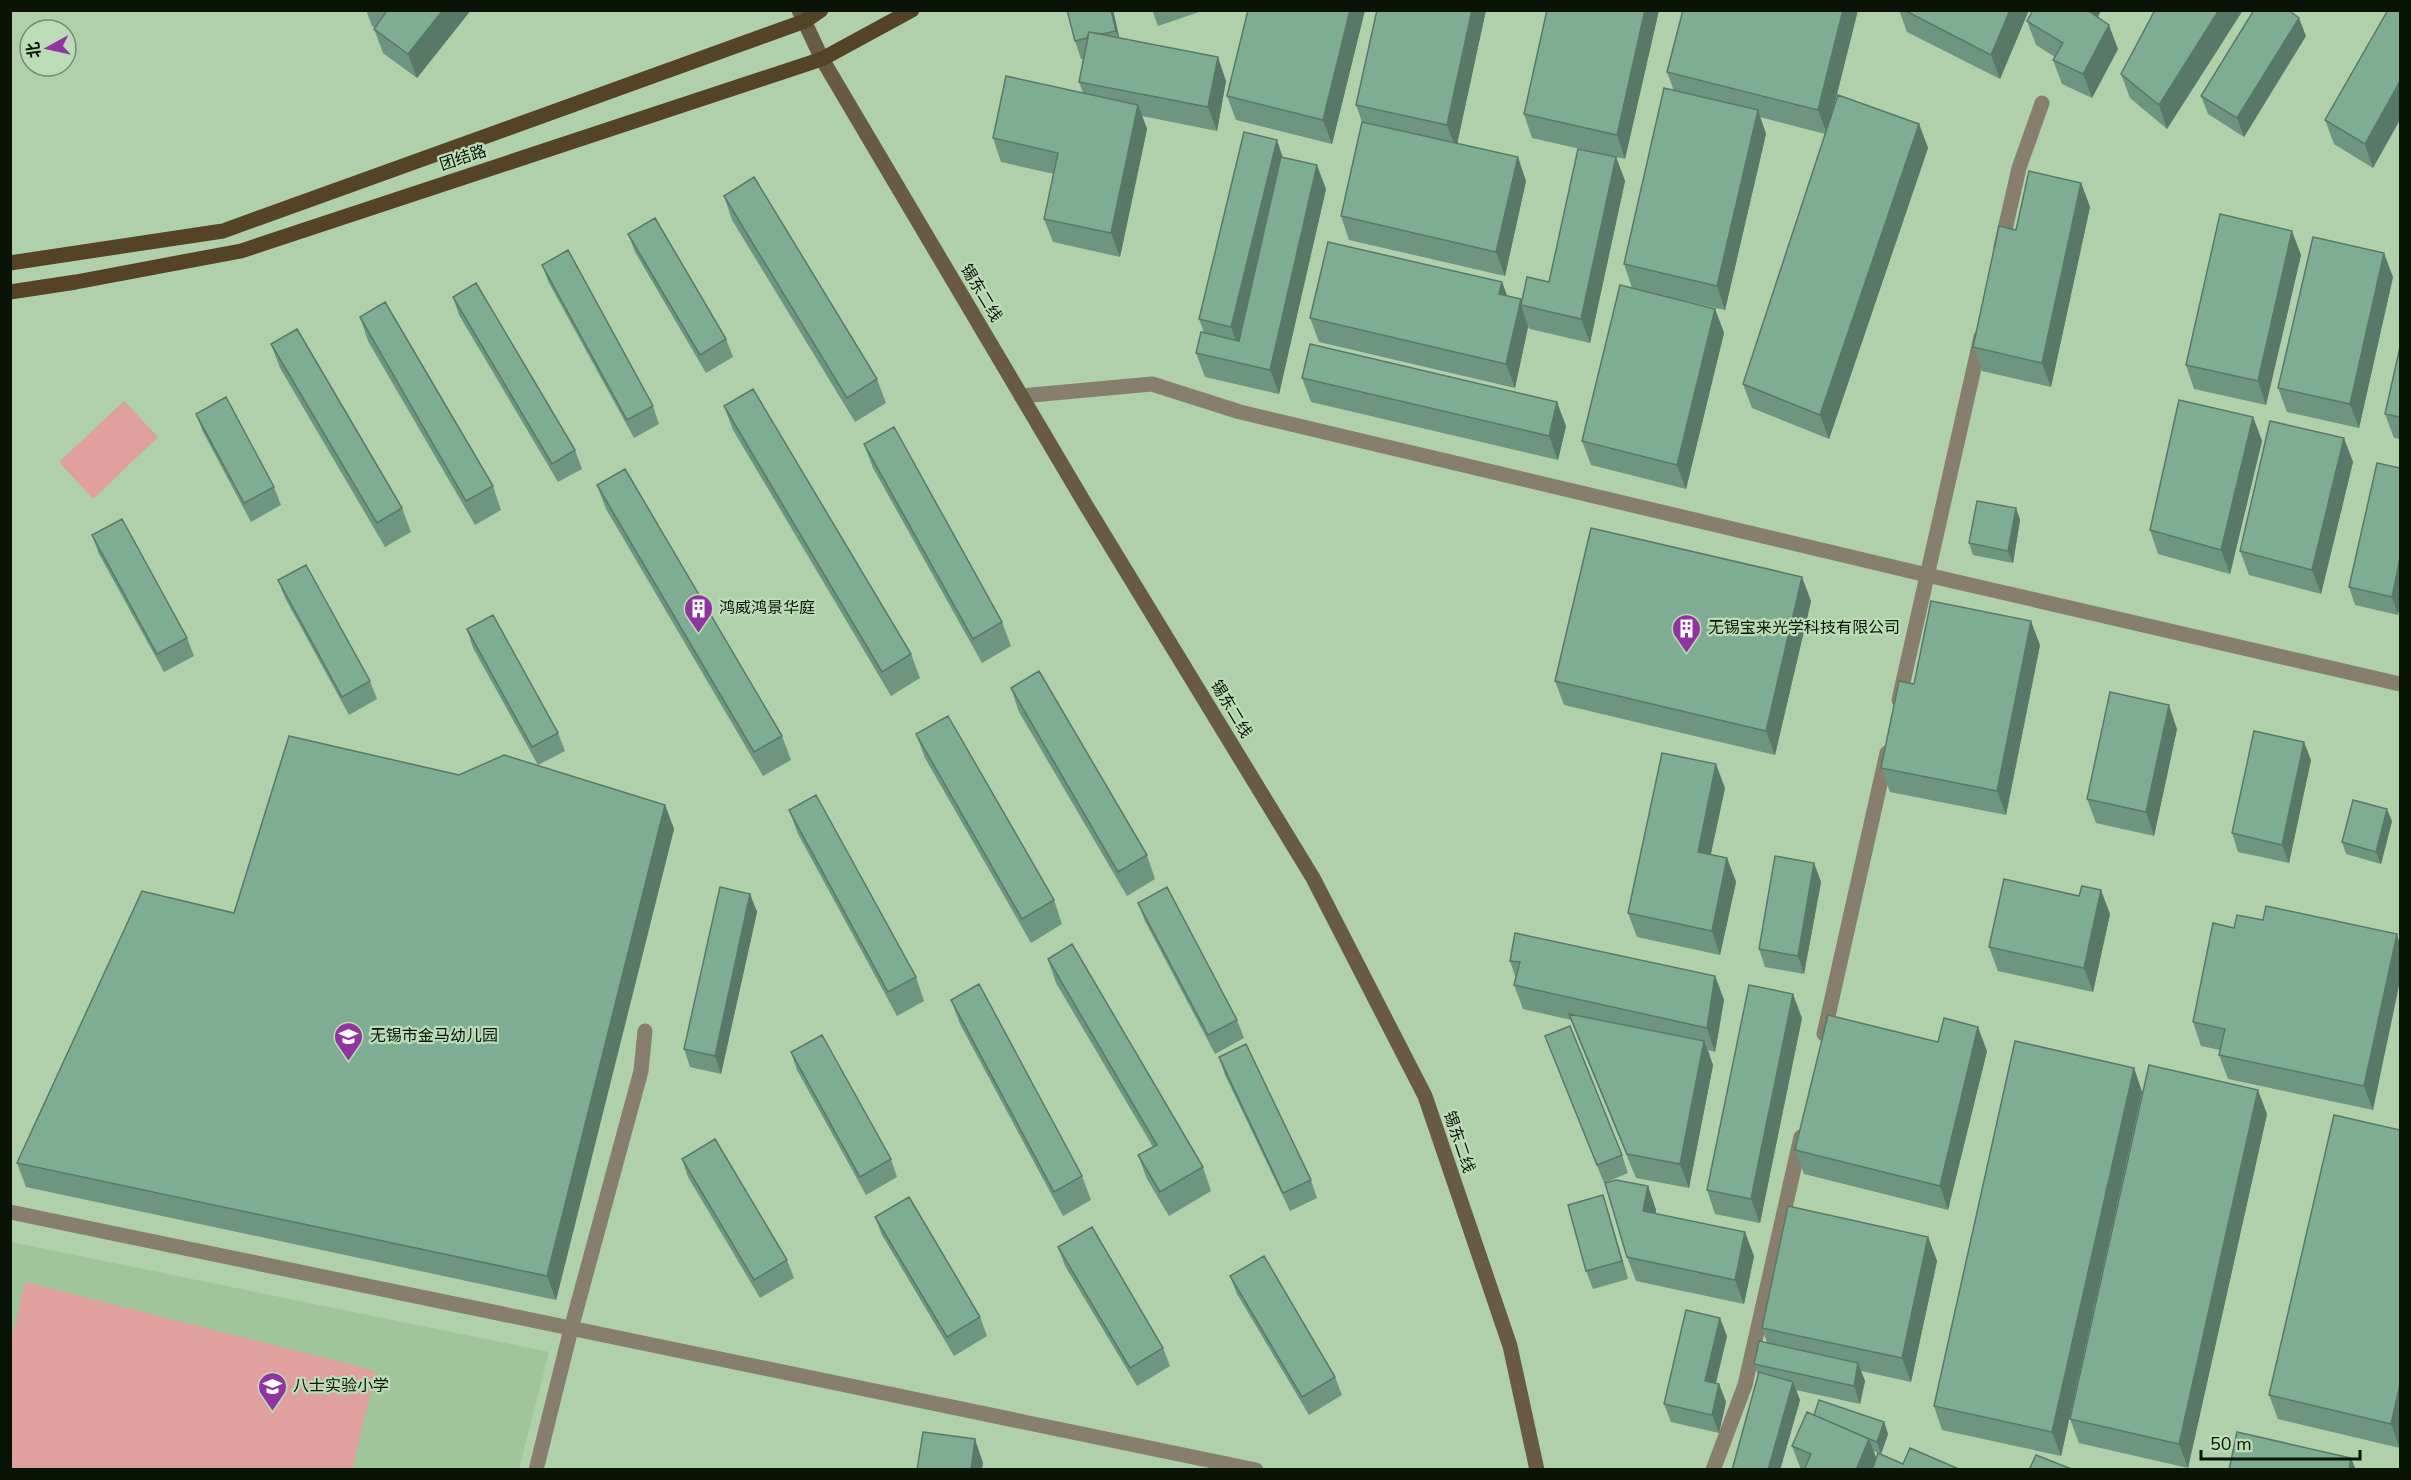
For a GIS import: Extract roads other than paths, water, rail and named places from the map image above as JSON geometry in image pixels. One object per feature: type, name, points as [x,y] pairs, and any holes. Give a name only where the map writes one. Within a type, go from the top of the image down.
[{"type":"main road","name":"团结路","points":[[10,263],[223,231],[822,10]]},
{"type":"main road","name":"团结路","points":[[10,292],[241,251],[822,59],[912,10]]},
{"type":"main road","name":"锡东二线","points":[[802,16],[822,59],[1021,396],[1313,878],[1425,1096],[1510,1346],[1537,1470]]},
{"type":"street","points":[[1998,261],[2019,168],[2042,103]]},
{"type":"street","points":[[1896,714],[1985,319]]},
{"type":"street","points":[[1021,396],[1152,384],[1240,412],[1927,575],[2400,684]]},
{"type":"street","points":[[1821,1049],[1891,737]]},
{"type":"street","points":[[537,1470],[571,1329],[641,1071],[645,1031]]},
{"type":"street","points":[[1713,1470],[1745,1385],[1805,1119]]},
{"type":"street","points":[[10,1212],[1257,1470]]},
{"type":"place","name":"鸿威鸿景华庭","points":[[698,634]]},
{"type":"place","name":"无锡宝来光学科技有限公司","points":[[1687,654]]},
{"type":"place","name":"无锡市金马幼儿园","points":[[349,1062]]},
{"type":"place","name":"八士实验小学","points":[[272,1412]]}]
